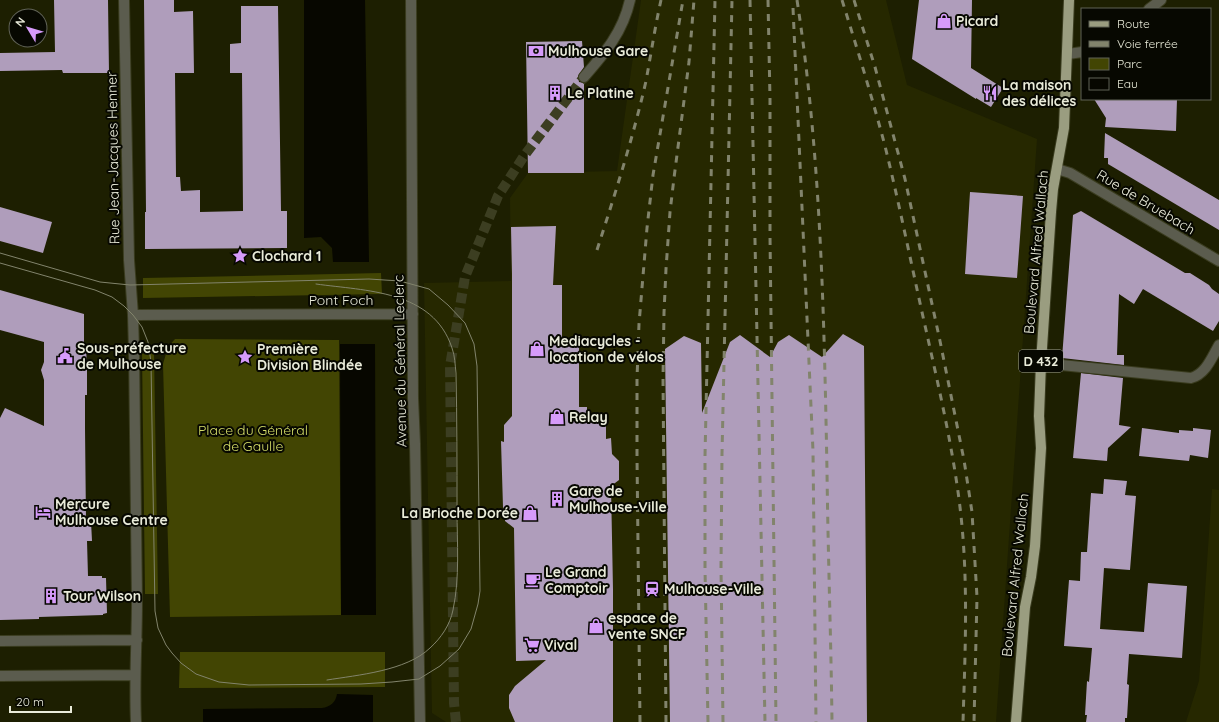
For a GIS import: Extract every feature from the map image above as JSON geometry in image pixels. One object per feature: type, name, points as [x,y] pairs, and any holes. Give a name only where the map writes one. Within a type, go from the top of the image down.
[{"type":"main road","name":"Boulevard Alfred Wallach","points":[[1016,722],[1025,607],[1031,578],[1035,546],[1041,448],[1039,416],[1041,363],[1051,212],[1064,128],[1069,0]]},
{"type":"street","name":"Rue Jean-Jacques Henner","points":[[124,0],[129,260],[133,315]]},
{"type":"street","name":"Avenue du Général Leclerc","points":[[411,0],[413,398],[416,444],[420,722]]},
{"type":"street","points":[[584,78],[614,42],[623,23],[630,0]]},
{"type":"street","points":[[1149,8],[1161,0]]},
{"type":"street","points":[[1068,54],[1081,52]]},
{"type":"street","name":"Rue de Bruebach","points":[[1057,169],[1070,173],[1219,261]]},
{"type":"street","name":"Pont Foch","points":[[133,315],[413,314]]},
{"type":"street","points":[[133,315],[137,640],[135,675],[136,722]]},
{"type":"street","points":[[1041,363],[1191,378],[1198,376],[1203,372],[1219,345]]},
{"type":"street","points":[[0,641],[137,640]]},
{"type":"street","points":[[0,676],[135,675]]},
{"type":"shaded area","points":[[641,0],[886,0],[907,85],[1037,139],[996,722],[446,722],[432,713],[424,283],[511,281],[510,198],[528,173],[617,171]]},
{"type":"shaded area","points":[[1212,489],[1219,490],[1219,722],[1186,722],[1199,681]]},
{"type":"green space","points":[[381,273],[382,294],[143,298],[143,278]]},
{"type":"green space","name":"Place du Général de Gaulle","points":[[175,339],[339,340],[341,615],[170,617],[163,364],[168,347]]},
{"type":"green space","points":[[142,352],[154,352],[158,594],[145,594]]},
{"type":"green space","points":[[180,652],[385,652],[385,687],[179,688]]},
{"type":"water","points":[[304,0],[365,0],[369,262],[333,262],[332,248],[321,237],[304,238]]},
{"type":"water","points":[[340,344],[375,344],[376,615],[341,615]]},
{"type":"water","points":[[337,694],[373,695],[373,722],[203,722],[203,709],[322,708],[328,707],[332,704]]},
{"type":"building","points":[[54,0],[108,0],[109,73],[63,73],[62,70],[0,71],[0,53],[55,52]]},
{"type":"building","points":[[144,0],[174,0],[174,12],[193,11],[194,73],[175,73],[176,177],[180,177],[181,191],[200,190],[200,212],[243,211],[242,73],[230,73],[230,44],[241,43],[241,6],[278,6],[281,211],[287,211],[287,248],[145,249]]},
{"type":"building","points":[[919,0],[972,0],[971,68],[1003,88],[991,107],[912,59]]},
{"type":"building","name":"Le Platine","points":[[582,41],[584,67],[578,76],[579,82],[584,83],[584,173],[528,173],[526,42]]},
{"type":"building","points":[[1095,100],[1177,100],[1176,131],[1105,127],[1106,118]]},
{"type":"building","points":[[1105,133],[1219,200],[1219,230],[1108,164],[1108,158],[1104,158]]},
{"type":"building","points":[[970,192],[1023,196],[1017,278],[965,274]]},
{"type":"building","points":[[0,207],[52,222],[43,253],[0,241]]},
{"type":"building","points":[[1081,211],[1185,273],[1190,273],[1209,285],[1219,294],[1219,321],[1213,331],[1143,289],[1134,304],[1119,294],[1117,355],[1124,355],[1124,365],[1062,358],[1073,215]]},
{"type":"building","name":"Gare de Mulhouse-Ville","points":[[556,226],[553,285],[562,285],[562,341],[579,341],[579,407],[587,407],[587,422],[606,421],[606,439],[611,438],[612,454],[619,461],[619,480],[611,486],[613,722],[515,722],[509,708],[509,695],[515,686],[546,660],[516,661],[514,528],[505,521],[505,512],[503,507],[501,441],[504,442],[504,425],[512,416],[511,227]]},
{"type":"building","points":[[0,290],[84,314],[84,346],[86,346],[87,370],[87,395],[85,395],[86,521],[91,521],[92,541],[87,541],[88,576],[102,576],[102,578],[106,578],[107,613],[103,615],[0,620],[0,418],[5,408],[44,426],[44,380],[41,370],[44,362],[44,342],[0,330]]},
{"type":"building","points":[[843,334],[864,346],[867,722],[670,722],[665,349],[684,336],[701,343],[702,413],[730,342],[740,335],[770,357],[778,342],[789,335],[822,357]]},
{"type":"building","points":[[1081,373],[1123,378],[1119,425],[1131,427],[1108,448],[1107,461],[1073,458]]},
{"type":"building","points":[[1142,428],[1179,433],[1179,430],[1193,431],[1193,428],[1211,430],[1208,458],[1190,455],[1189,461],[1139,456]]},
{"type":"building","points":[[1104,479],[1127,481],[1125,495],[1136,496],[1130,570],[1104,568],[1100,629],[1144,632],[1148,583],[1187,586],[1182,658],[1129,654],[1127,684],[1129,685],[1127,718],[1125,718],[1125,722],[1086,722],[1087,681],[1089,682],[1092,648],[1064,646],[1069,580],[1080,581],[1081,552],[1087,552],[1091,493],[1103,494]]},
{"type":"tunnel","points":[[456,722],[454,703],[450,366],[465,277],[498,196],[524,156],[584,77]]},
{"type":"tram line","points":[[0,253],[100,282],[130,285],[369,279],[400,281],[429,289],[448,305],[465,323],[474,344],[477,366],[480,591],[471,629],[459,649],[440,666],[419,679],[361,684],[249,685],[219,682],[196,674],[181,663],[166,645],[158,628],[155,611],[151,362],[148,342],[142,327],[133,315],[112,297],[95,290],[0,263]]},
{"type":"tram line","points":[[316,284],[376,292],[396,297],[414,304],[430,315],[443,329],[453,351],[456,373],[458,560],[457,585],[450,621],[441,636],[430,648],[420,656],[408,662],[381,671],[327,680]]},
{"type":"railway","points":[[597,250],[641,102],[661,0]]},
{"type":"railway","points":[[640,722],[637,457],[639,324],[653,175],[683,0]]},
{"type":"railway","points":[[666,722],[663,378],[664,313],[670,212],[689,62],[694,0]]},
{"type":"railway","points":[[708,722],[705,569],[705,456],[715,0]]},
{"type":"railway","points":[[723,722],[721,567],[722,454],[732,0]]},
{"type":"railway","points":[[750,0],[765,722]]},
{"type":"railway","points":[[768,0],[776,722]]},
{"type":"railway","points":[[797,0],[811,117],[823,294],[832,722]]},
{"type":"railway","points":[[842,0],[885,146],[952,452],[964,550],[966,624],[963,722]]},
{"type":"railway","points":[[854,0],[875,67],[905,179],[964,460],[972,512],[977,597],[974,722]]},
{"type":"railway","points":[[793,8],[813,451],[816,722]]},
{"type":"place","name":"Picard","points":[[944,21]]},
{"type":"place","name":"Mulhouse Gare","points":[[536,51]]},
{"type":"place","name":"Le Platine","points":[[555,93]]},
{"type":"place","name":"La maison des délices","points":[[990,93]]},
{"type":"place","name":"Clochard 1","points":[[240,256]]},
{"type":"place","name":"Mediacycles - location de vélos","points":[[537,349]]},
{"type":"place","name":"Sous-préfecture de Mulhouse","points":[[65,356]]},
{"type":"place","name":"Première Division Blindée","points":[[245,357]]},
{"type":"place","name":"Relay","points":[[557,417]]},
{"type":"place","name":"Gare de Mulhouse-Ville","points":[[557,499]]},
{"type":"place","name":"Mercure Mulhouse Centre","points":[[43,512]]},
{"type":"place","name":"La Brioche Dorée","points":[[530,513]]},
{"type":"place","name":"Le Grand Comptoir","points":[[533,580]]},
{"type":"place","name":"Mulhouse-Ville","points":[[652,589]]},
{"type":"place","name":"Tour Wilson","points":[[51,596]]},
{"type":"place","name":"espace de vente SNCF","points":[[596,626]]},
{"type":"place","name":"Vival","points":[[532,645]]}]
